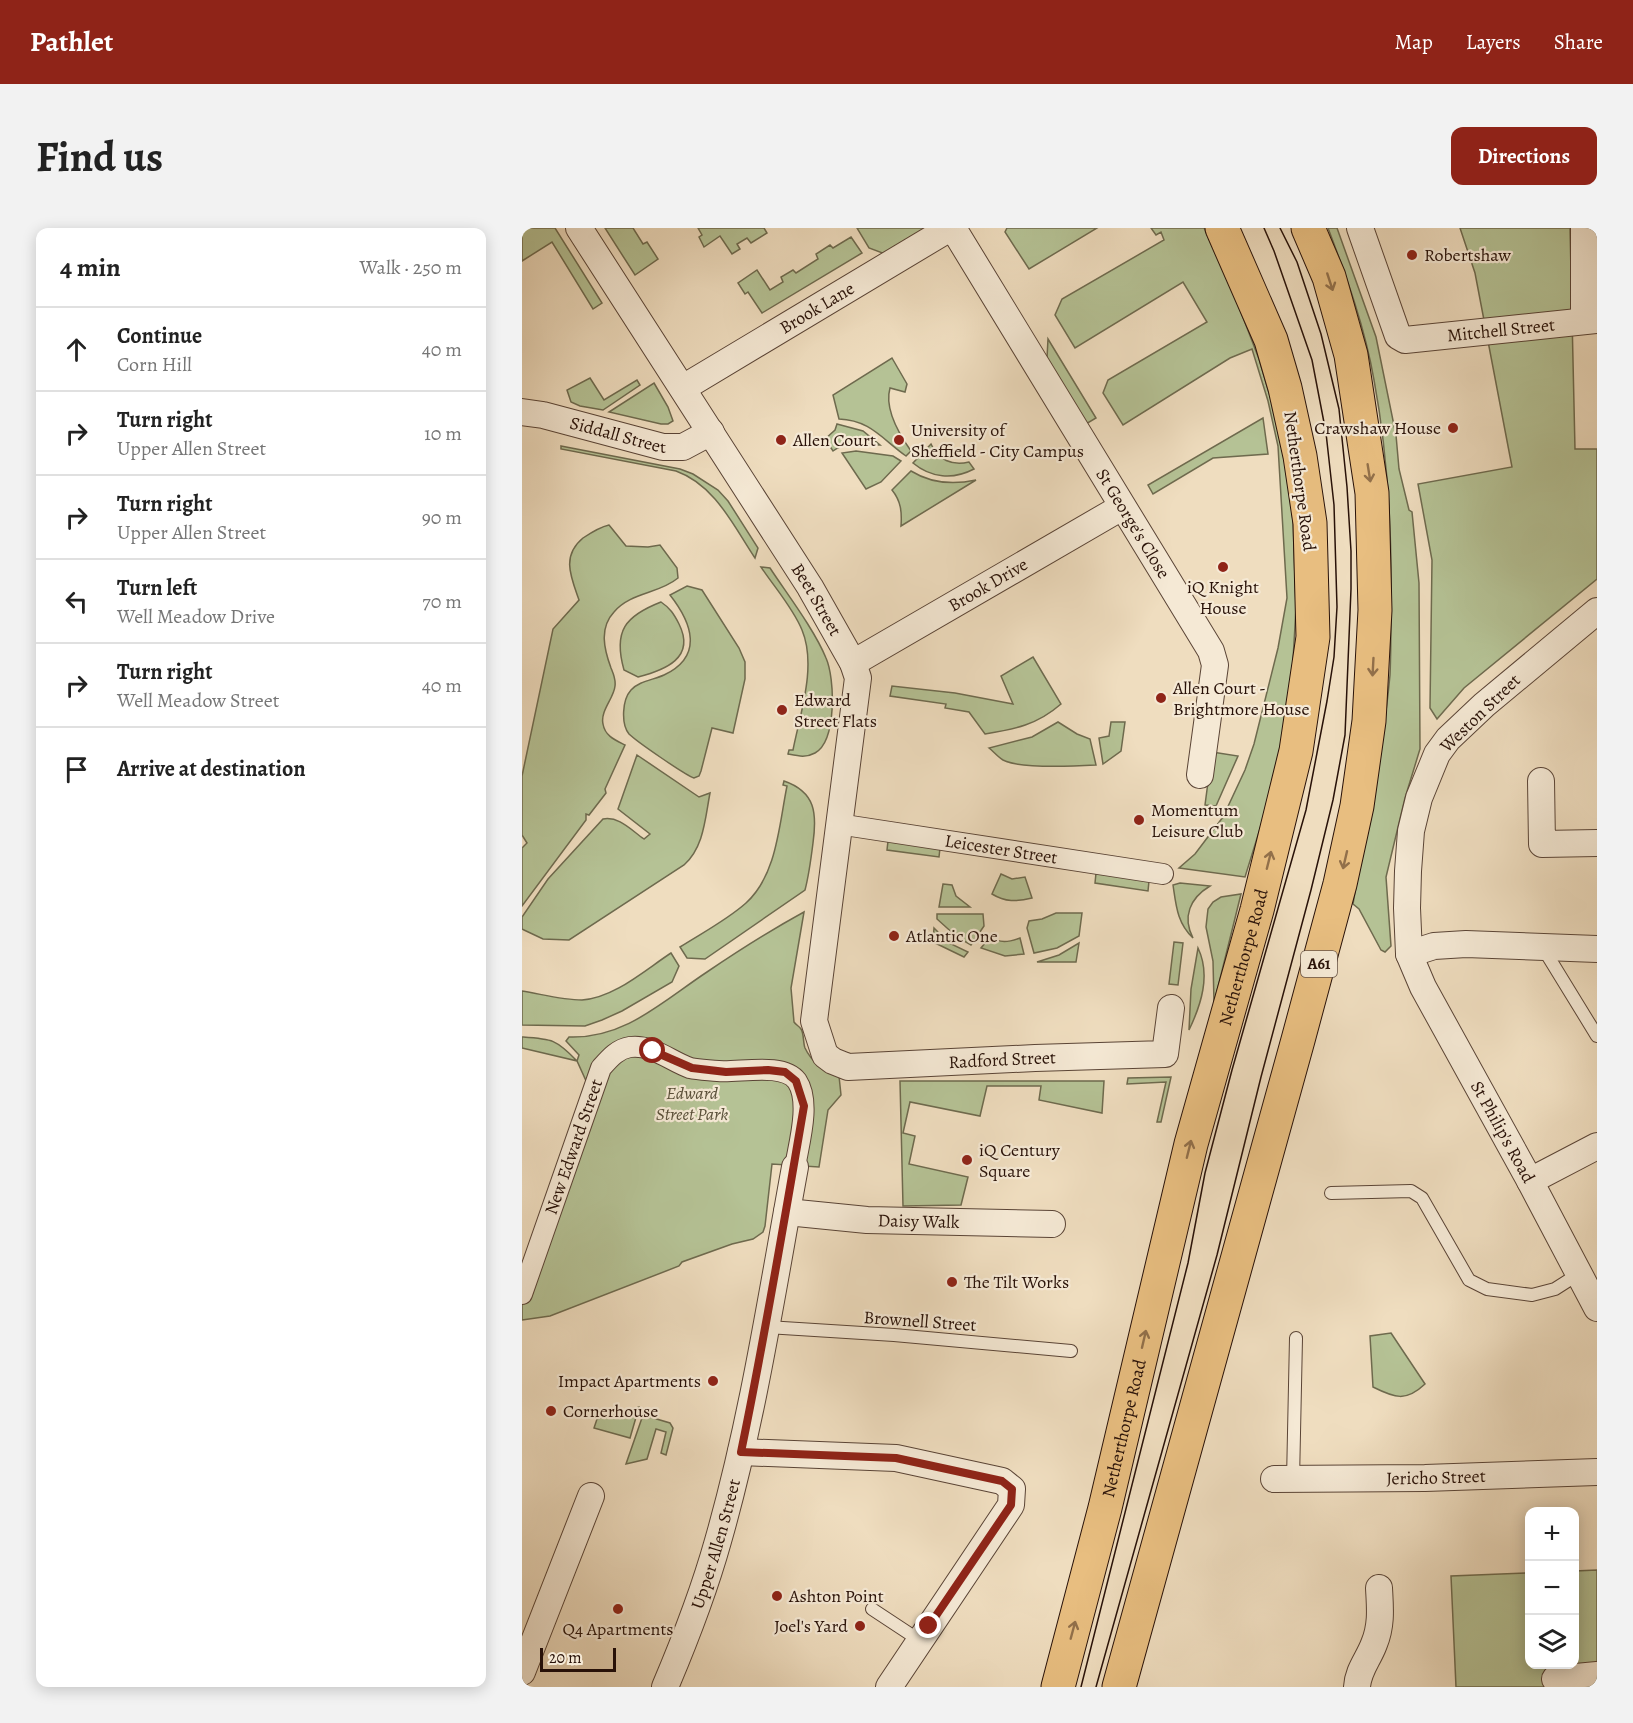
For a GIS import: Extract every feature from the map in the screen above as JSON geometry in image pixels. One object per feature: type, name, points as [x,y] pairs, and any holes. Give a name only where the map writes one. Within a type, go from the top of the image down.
[{"type":"highway","name":"Netherthorpe Road","points":[[1058,1687],[1105,1508],[1191,1144],[1257,910],[1293,762],[1306,693],[1313,637],[1310,523],[1300,456],[1286,388],[1271,340],[1222,228]]},
{"type":"highway","name":"A61","points":[[1119,1687],[1331,917],[1357,806],[1369,721],[1376,590],[1372,493],[1351,355],[1329,277],[1308,228]]},
{"type":"street","name":"Beet Street","points":[[579,228],[810,587],[853,663],[858,678],[814,1027]]},
{"type":"street","name":"Brook Lane","points":[[683,387],[952,228]]},
{"type":"street","name":"St George's Close","points":[[952,228],[1211,651],[1215,665],[1200,775]]},
{"type":"street","name":"Mitchell Street","points":[[1360,228],[1398,336],[1405,340],[1591,320]]},
{"type":"street","points":[[1584,228],[1591,320]]},
{"type":"street","name":"Siddall Street","points":[[522,412],[543,415],[663,447],[683,447],[711,432]]},
{"type":"street","name":"Brook Drive","points":[[853,663],[1122,507]]},
{"type":"street","name":"Weston Street","points":[[1409,954],[1407,908],[1411,831],[1419,798],[1437,754],[1448,739],[1484,705],[1597,611]]},
{"type":"street","points":[[1541,781],[1542,844],[1597,843]]},
{"type":"street","name":"Leicester Street","points":[[838,824],[1163,874]]},
{"type":"street","points":[[1409,954],[1434,946],[1466,944],[1597,948]]},
{"type":"street","name":"St Philip's Road","points":[[1409,954],[1423,987],[1596,1302]]},
{"type":"street","name":"Radford Street","points":[[814,1027],[825,1054],[833,1061],[848,1067],[1165,1054],[1171,1008]]},
{"type":"street","name":"Upper Allen Street","points":[[601,1068],[613,1055],[630,1047],[645,1048],[692,1068],[726,1072],[768,1070],[785,1072],[796,1081],[804,1106],[767,1327],[741,1452],[717,1543],[665,1687]]},
{"type":"street","name":"New Edward Street","points":[[522,1294],[601,1068]]},
{"type":"street","points":[[1530,1181],[1597,1146]]},
{"type":"street","name":"Daisy Walk","points":[[787,1212],[867,1220],[1052,1224]]},
{"type":"street","points":[[741,1452],[896,1458],[1002,1481],[1012,1489],[1011,1505],[889,1687]]},
{"type":"street","name":"Jericho Street","points":[[1283,1480],[1597,1472]]},
{"type":"street","points":[[522,1672],[531,1621],[591,1496]]},
{"type":"street","points":[[1357,1687],[1358,1675],[1374,1644],[1381,1620],[1379,1588]]},
{"type":"street","points":[[1555,1679],[1597,1675]]},
{"type":"lane","points":[[1543,947],[1597,1036]]},
{"type":"lane","points":[[1331,1193],[1411,1191],[1422,1198],[1469,1280],[1487,1289],[1532,1294],[1555,1289],[1580,1273]]},
{"type":"lane","name":"Brownell Street","points":[[767,1327],[894,1335],[1071,1351]]},
{"type":"lane","points":[[1283,1480],[1296,1338]]},
{"type":"lane","points":[[872,1609],[920,1640]]},
{"type":"green space","points":[[522,228],[555,228],[602,303],[593,309],[552,242],[522,261]]},
{"type":"green space","points":[[605,228],[633,228],[643,244],[647,242],[658,259],[635,275]]},
{"type":"green space","points":[[698,228],[764,228],[767,233],[751,243],[747,238],[737,244],[740,249],[732,254],[720,236],[704,247]]},
{"type":"green space","points":[[857,228],[924,229],[885,254],[869,248]]},
{"type":"green space","points":[[1007,228],[1097,228],[1029,269],[1005,232]]},
{"type":"green space","points":[[1151,228],[1204,228],[1232,289],[1259,359],[1274,410],[1288,477],[1293,521],[1296,608],[1291,695],[1272,790],[1245,877],[1179,868],[1195,854],[1223,817],[1245,770],[1254,744],[1278,648],[1287,598],[1278,446],[1268,401],[1252,349],[1230,358],[1123,425],[1103,393],[1108,380],[1207,322],[1183,282],[1075,348],[1055,315],[1062,299],[1164,240],[1161,232],[1156,235]]},
{"type":"green space","points":[[1328,228],[1337,228],[1376,337],[1396,435],[1399,469],[1409,510],[1412,512],[1419,583],[1420,749],[1405,798],[1386,877],[1391,946],[1385,952],[1381,950],[1359,909],[1353,904],[1379,761],[1390,675],[1391,579],[1388,493],[1379,408],[1366,341]]},
{"type":"green space","points":[[1460,228],[1570,228],[1575,449],[1597,449],[1597,579],[1464,688],[1437,719],[1430,708],[1432,560],[1418,484],[1512,467],[1475,273]]},
{"type":"green space","points":[[851,237],[862,253],[762,313],[748,292],[745,294],[738,283],[757,270],[770,290],[783,282],[781,277],[793,270],[796,273],[818,259],[816,254],[830,245],[833,248]]},
{"type":"green space","points":[[1048,339],[1096,418],[1086,424],[1047,358]]},
{"type":"green space","points":[[892,358],[907,384],[905,392],[890,388],[889,396],[894,421],[911,451],[906,456],[867,427],[850,420],[839,419],[833,395]]},
{"type":"green space","points":[[590,378],[604,400],[637,380],[640,385],[603,410],[571,402],[567,390]]},
{"type":"green space","points":[[654,383],[673,421],[661,424],[609,412]]},
{"type":"green space","points":[[1263,418],[1268,454],[1213,458],[1153,494],[1148,485]]},
{"type":"green space","points":[[837,424],[863,431],[880,445],[850,445],[833,451],[825,439],[835,430]]},
{"type":"green space","points":[[931,444],[942,458],[957,463],[969,462],[974,469],[958,475],[942,476],[920,468],[913,463]]},
{"type":"green space","points":[[561,446],[680,469],[693,474],[718,490],[728,501],[758,548],[755,558],[722,507],[690,477],[676,471],[561,449]]},
{"type":"green space","points":[[856,451],[893,456],[901,461],[881,482],[866,489],[842,453]]},
{"type":"green space","points":[[911,471],[935,481],[959,483],[976,480],[901,526],[900,507],[892,490]]},
{"type":"green space","points":[[609,525],[626,546],[660,545],[677,568],[678,578],[628,600],[609,618],[604,639],[615,683],[614,691],[603,714],[603,724],[608,735],[625,745],[605,789],[606,793],[589,815],[586,814],[586,820],[522,906],[522,848],[527,843],[522,835],[522,776],[553,629],[579,600],[571,575],[572,552],[583,538]]},
{"type":"green space","points":[[761,567],[770,568],[792,600],[815,635],[829,667],[832,694],[831,723],[822,746],[808,756],[788,754],[789,750],[793,750],[806,690],[808,659],[806,644],[794,614]]},
{"type":"green space","points":[[687,586],[702,590],[739,648],[745,662],[745,679],[733,733],[712,728],[701,771],[699,776],[694,778],[633,738],[626,730],[624,718],[624,706],[628,694],[634,687],[664,675],[677,667],[685,658],[689,649],[688,628],[670,595]]},
{"type":"green space","points":[[661,602],[677,620],[684,646],[675,661],[658,671],[638,677],[624,670],[620,645],[621,635],[631,619],[638,613]]},
{"type":"green space","points":[[1033,657],[1061,704],[1043,717],[1016,728],[985,734],[969,712],[945,708],[946,704],[890,696],[892,686],[955,693],[1013,704],[1001,676]]},
{"type":"green space","points":[[1058,722],[1090,739],[1096,765],[1022,765],[1003,760],[989,748],[1032,737]]},
{"type":"green space","points":[[1111,722],[1125,722],[1121,751],[1103,764],[1099,738],[1109,736]]},
{"type":"green space","points":[[1212,752],[1238,756],[1216,806],[1205,805]]},
{"type":"green space","points":[[637,755],[699,797],[710,793],[703,832],[691,858],[684,865],[569,940],[543,939],[522,929],[522,917],[548,879],[603,819],[620,822],[644,839],[650,834],[618,809]]},
{"type":"green space","points":[[784,781],[803,791],[812,805],[814,814],[813,843],[805,890],[705,959],[687,958],[680,947],[739,909],[756,892],[764,878],[779,833],[787,786],[783,785]]},
{"type":"green space","points":[[888,841],[940,848],[939,857],[887,850]]},
{"type":"green space","points":[[1096,873],[1149,881],[1148,891],[1095,883]]},
{"type":"green space","points":[[1001,874],[1012,879],[1025,877],[1032,898],[1011,900],[992,894]]},
{"type":"green space","points":[[1180,883],[1210,886],[1197,896],[1188,915],[1193,938],[1180,920],[1176,907],[1173,885]]},
{"type":"green space","points":[[943,884],[952,885],[956,896],[970,907],[939,907]]},
{"type":"green space","points":[[1241,894],[1214,1003],[1213,961],[1206,927],[1208,909],[1221,897]]},
{"type":"green space","name":"Edward Street Park","points":[[804,912],[791,988],[794,1022],[802,1031],[805,1048],[811,1057],[819,1066],[839,1076],[841,1095],[828,1110],[819,1167],[772,1164],[765,1226],[763,1232],[753,1239],[682,1262],[679,1266],[550,1316],[522,1320],[522,1294],[592,1094],[577,1061],[579,1055],[566,1041],[569,1037],[608,1032],[643,1016],[707,972]]},
{"type":"green space","points":[[1056,913],[1082,913],[1079,936],[1057,948],[1034,953],[1027,928],[1029,921]]},
{"type":"green space","points":[[937,914],[983,914],[984,926],[971,945],[957,937],[937,919]]},
{"type":"green space","points":[[934,928],[949,943],[968,952],[964,957],[933,942]]},
{"type":"green space","points":[[991,936],[1004,942],[1020,938],[1024,954],[1005,956],[981,948]]},
{"type":"green space","points":[[1174,942],[1183,943],[1178,985],[1169,984]]},
{"type":"green space","points":[[1079,943],[1076,962],[1037,962],[1059,955]]},
{"type":"green space","points":[[1198,948],[1204,969],[1203,990],[1189,1030],[1191,989]]},
{"type":"green space","points":[[671,953],[679,966],[672,982],[622,1011],[585,1026],[522,1025],[522,991],[567,999],[594,998],[629,982]]},
{"type":"green space","points":[[522,1037],[540,1038],[558,1044],[577,1061],[522,1048]]},
{"type":"green space","points":[[1171,1077],[1161,1122],[1157,1122],[1166,1082],[1127,1084],[1128,1078]]},
{"type":"green space","points":[[900,1081],[1104,1081],[1102,1113],[1039,1100],[1041,1086],[987,1086],[980,1116],[910,1102],[903,1133],[915,1136],[909,1164],[968,1177],[961,1205],[903,1206]]},
{"type":"green space","points":[[1391,1333],[1425,1384],[1406,1396],[1394,1396],[1373,1387],[1370,1336]]},
{"type":"green space","points":[[639,1407],[630,1438],[594,1428],[597,1419]]},
{"type":"green space","points":[[643,1415],[670,1423],[673,1428],[666,1455],[661,1453],[666,1432],[656,1429],[647,1459],[626,1464]]},
{"type":"green space","points":[[1597,1570],[1597,1687],[1456,1687],[1451,1576],[1525,1573],[1525,1669],[1579,1669],[1579,1571]]},
{"type":"tram line","points":[[1081,1687],[1188,1263],[1205,1173],[1306,810],[1334,657],[1337,607],[1334,505],[1326,433],[1312,360],[1264,228]]},
{"type":"tram line","points":[[1096,1687],[1217,1255],[1311,890],[1333,800],[1345,735],[1351,551],[1339,409],[1321,334],[1297,262],[1280,228]]},
{"type":"place","name":"Robertshaw","points":[[1412,255]]},
{"type":"place","name":"Crawshaw House","points":[[1453,428]]},
{"type":"place","name":"Allen Court","points":[[781,440]]},
{"type":"place","name":"University of Sheffield - City Campus","points":[[899,440]]},
{"type":"place","name":"iQ Knight House","points":[[1223,567]]},
{"type":"place","name":"Allen Court - Brightmore House","points":[[1161,698]]},
{"type":"place","name":"Edward Street Flats","points":[[782,710]]},
{"type":"place","name":"Momentum Leisure Club","points":[[1139,820]]},
{"type":"place","name":"Atlantic One","points":[[894,936]]},
{"type":"place","name":"iQ Century Square","points":[[967,1160]]},
{"type":"place","name":"The Tilt Works","points":[[952,1282]]},
{"type":"place","name":"Impact Apartments","points":[[713,1381]]},
{"type":"place","name":"Cornerhouse","points":[[551,1411]]},
{"type":"place","name":"Ashton Point","points":[[777,1596]]},
{"type":"place","name":"Q4 Apartments","points":[[618,1609]]},
{"type":"place","name":"Joel's Yard","points":[[860,1626]]},
{"type":"route","points":[[653,1051],[692,1068],[726,1072],[768,1070],[785,1072],[796,1081],[803,1098],[804,1106],[795,1167],[767,1327],[741,1452],[896,1458],[1002,1481],[1012,1489],[1011,1505],[929,1626]]}]
